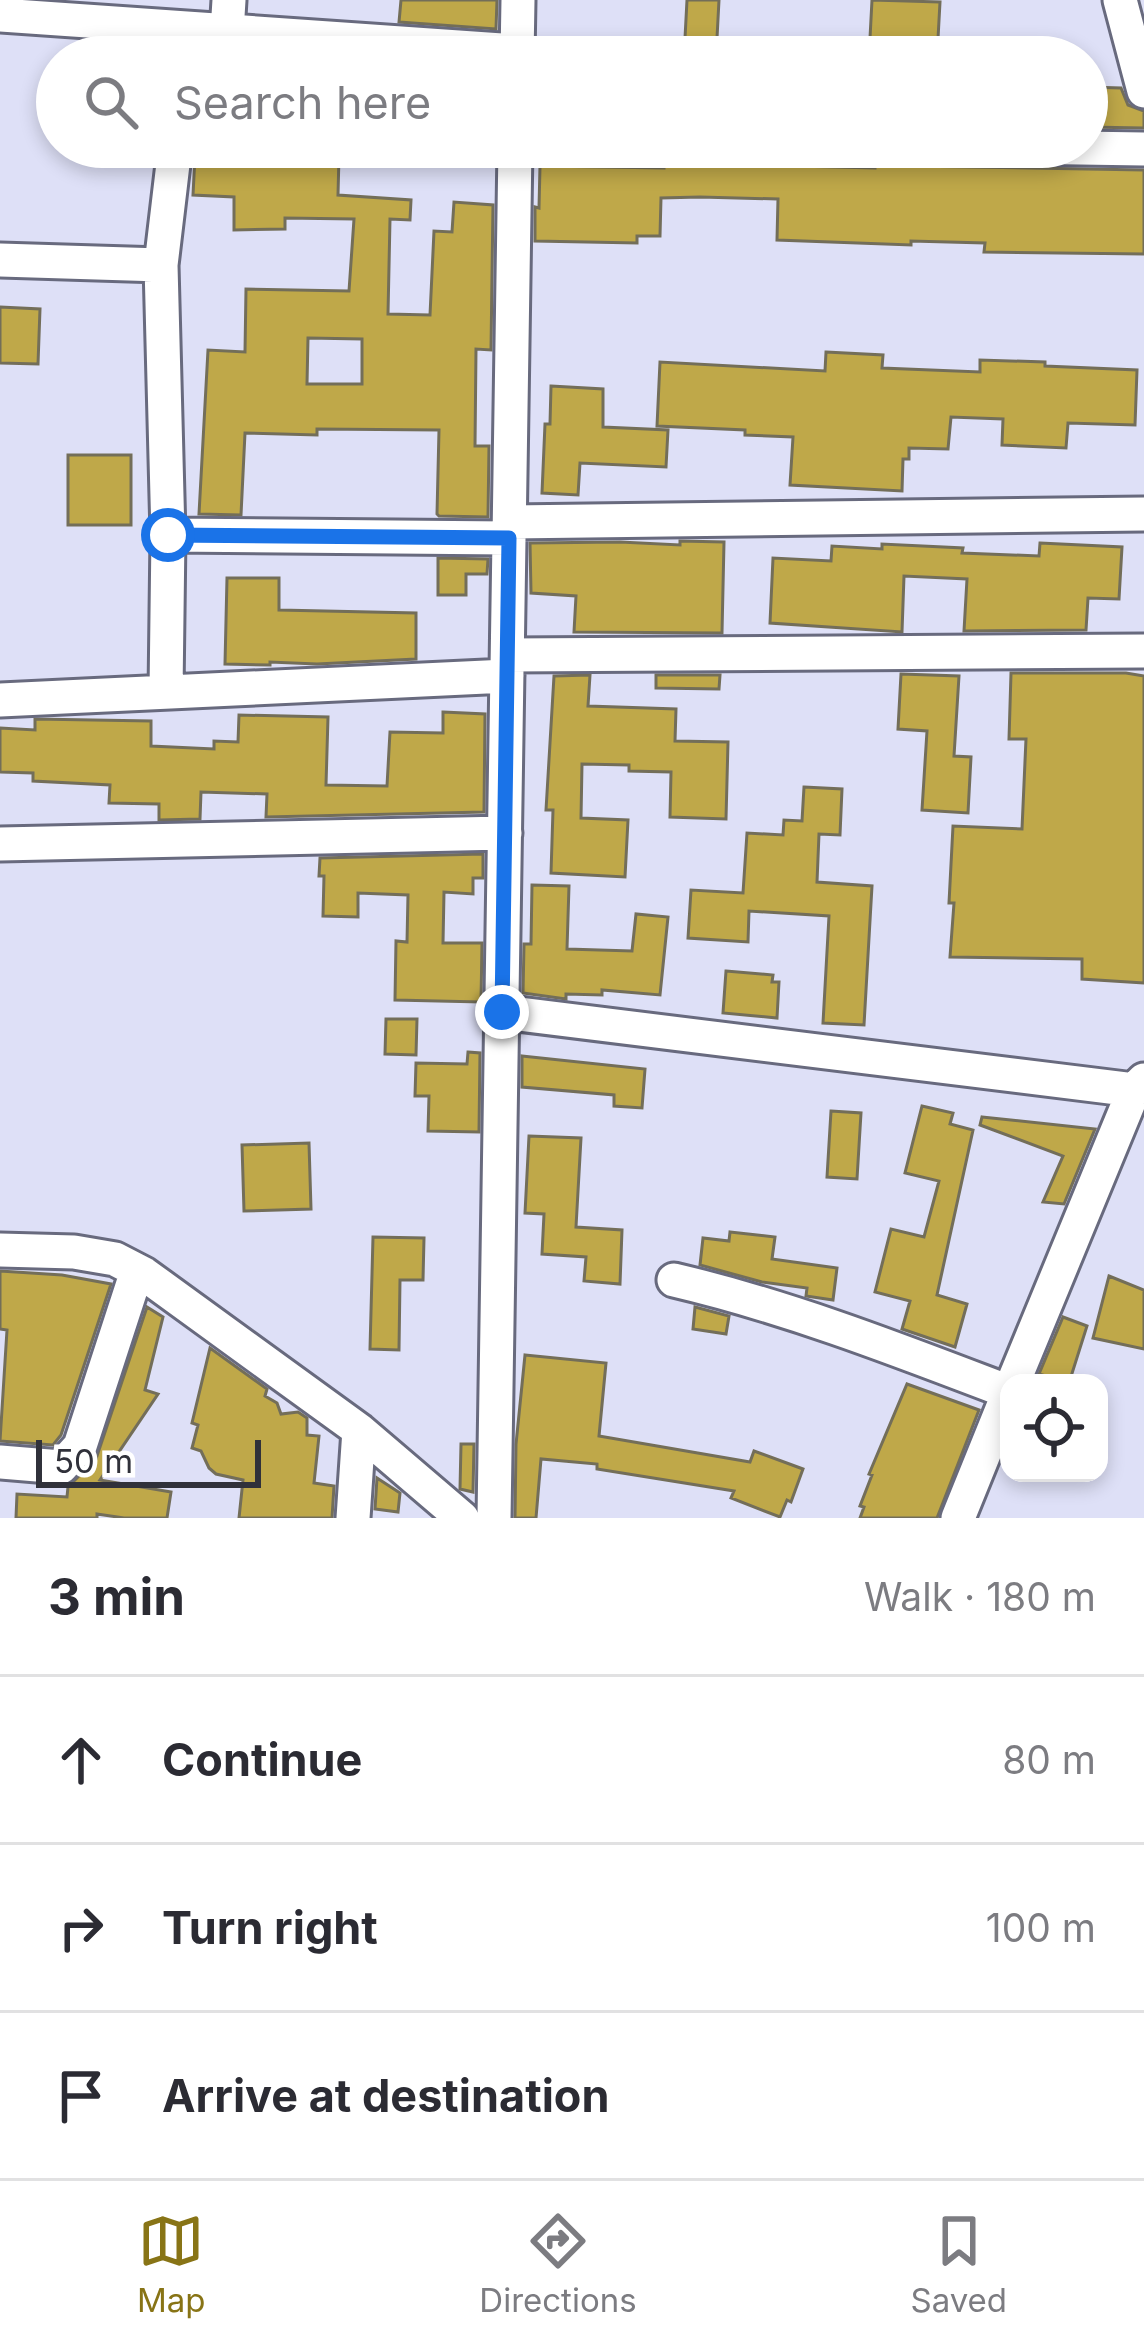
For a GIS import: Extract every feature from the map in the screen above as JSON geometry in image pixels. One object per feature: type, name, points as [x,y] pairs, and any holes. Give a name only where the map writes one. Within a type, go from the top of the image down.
[{"type":"street","points":[[517,36],[518,0]]},
{"type":"street","points":[[1120,0],[1142,76]]},
{"type":"street","points":[[0,14],[148,36]]},
{"type":"street","points":[[197,36],[228,16],[380,36]]},
{"type":"street","points":[[1108,148],[1144,149]]},
{"type":"street","points":[[166,692],[168,535],[161,266],[173,168]]},
{"type":"street","points":[[494,1518],[515,168]]},
{"type":"street","points":[[0,260],[161,266]]},
{"type":"street","points":[[168,535],[1144,514]]},
{"type":"street","points":[[0,700],[507,665],[1144,651]]},
{"type":"street","points":[[0,844],[505,833]]},
{"type":"street","points":[[502,1012],[1139,1085],[1016,1374]]},
{"type":"street","points":[[0,1250],[74,1252],[115,1259],[137,1271],[358,1430],[462,1518]]},
{"type":"street","points":[[0,1462],[61,1467],[80,1446],[137,1271]]},
{"type":"street","points":[[674,1280],[749,1298],[1009,1392],[958,1518]]},
{"type":"street","points":[[353,1518],[358,1430]]},
{"type":"building","points":[[401,0],[497,0],[496,29],[399,22]]},
{"type":"building","points":[[687,0],[719,0],[717,36],[685,36]]},
{"type":"building","points":[[872,0],[940,2],[938,36],[870,36]]},
{"type":"building","points":[[1108,88],[1121,88],[1128,105],[1144,111],[1144,128],[1108,127]]},
{"type":"building","points":[[194,168],[339,168],[338,195],[411,200],[410,220],[390,219],[388,314],[430,315],[434,231],[452,232],[454,202],[493,205],[491,350],[476,349],[475,446],[489,446],[488,517],[437,514],[439,430],[245,433],[241,515],[199,514],[208,350],[245,352],[246,289],[349,291],[354,219],[285,218],[285,229],[234,230],[234,197],[193,195]],"holes":[[[308,338],[362,339],[362,384],[307,384]]]},
{"type":"building","points":[[540,168],[1144,170],[1144,254],[984,252],[985,243],[777,240],[778,199],[700,197],[661,198],[660,236],[637,236],[637,243],[535,241],[535,207],[539,208]]},
{"type":"building","points":[[0,307],[40,309],[38,364],[0,363]]},
{"type":"building","points":[[826,352],[883,355],[882,368],[980,372],[980,360],[1137,370],[1135,425],[1068,423],[1066,448],[1002,445],[1003,419],[951,417],[948,449],[909,448],[909,459],[903,459],[902,491],[790,485],[793,437],[657,426],[660,362],[825,371]]},
{"type":"building","points":[[551,386],[603,389],[603,427],[668,430],[666,467],[580,463],[578,495],[542,493]]},
{"type":"building","points":[[68,455],[131,455],[131,525],[68,525]]},
{"type":"building","points":[[680,541],[724,542],[722,633],[574,632],[576,596],[531,593],[530,543],[680,545]]},
{"type":"building","points":[[1040,543],[1122,547],[1119,599],[1088,598],[1086,630],[964,631],[967,579],[904,576],[902,632],[770,623],[773,558],[831,561],[832,546],[882,549],[882,544],[1039,556]]},
{"type":"building","points":[[438,558],[488,559],[487,574],[466,574],[466,595],[438,595]]},
{"type":"building","points":[[227,578],[279,578],[279,610],[416,613],[416,659],[225,664]]},
{"type":"building","points":[[1011,673],[1144,676],[1144,983],[1082,979],[1082,959],[950,957],[953,826],[1022,829],[1026,739],[1009,739]]},
{"type":"building","points":[[901,674],[959,676],[954,756],[971,757],[968,813],[922,810],[927,731],[898,729]]},
{"type":"building","points":[[590,675],[588,706],[676,709],[675,741],[728,742],[726,819],[670,817],[671,772],[582,764],[581,818],[628,820],[625,877],[551,873],[553,810],[546,810],[554,676]]},
{"type":"building","points":[[656,675],[720,675],[719,689],[656,688]]},
{"type":"building","points":[[443,712],[485,714],[484,812],[266,817],[267,794],[201,792],[200,819],[159,820],[159,804],[109,803],[110,785],[33,781],[33,773],[0,772],[0,728],[35,730],[35,719],[151,721],[151,746],[214,749],[214,741],[238,742],[239,715],[328,717],[326,785],[387,786],[390,732],[443,733]]},
{"type":"building","points":[[804,787],[842,789],[840,835],[819,834],[817,882],[872,886],[864,1025],[823,1023],[829,916],[749,911],[748,942],[688,938],[691,890],[743,893],[747,833],[783,835],[784,820],[802,821]]},
{"type":"building","points":[[483,854],[483,878],[473,878],[473,894],[444,892],[443,943],[482,943],[481,1002],[395,1000],[396,941],[407,942],[408,895],[358,893],[358,917],[323,916],[320,858]]},
{"type":"building","points":[[532,885],[569,886],[567,949],[632,951],[636,914],[668,917],[660,995],[602,990],[602,995],[566,994],[566,999],[523,993],[524,944],[531,944]]},
{"type":"building","points":[[726,971],[773,975],[772,982],[779,982],[777,1018],[723,1013]]},
{"type":"building","points":[[386,1019],[417,1019],[416,1055],[385,1054]]},
{"type":"building","points":[[468,1052],[480,1053],[479,1132],[428,1131],[429,1096],[415,1096],[416,1063],[467,1064]]},
{"type":"building","points":[[522,1056],[645,1069],[642,1108],[614,1106],[614,1095],[522,1087]]},
{"type":"building","points":[[922,1106],[953,1113],[950,1124],[973,1130],[937,1295],[967,1304],[955,1347],[902,1329],[910,1301],[875,1292],[891,1229],[924,1237],[939,1181],[905,1173]]},
{"type":"building","points":[[831,1111],[861,1113],[857,1179],[827,1177]]},
{"type":"building","points":[[982,1117],[1095,1129],[1064,1204],[1043,1202],[1063,1156],[980,1125]]},
{"type":"building","points":[[529,1136],[581,1138],[576,1227],[622,1230],[620,1284],[584,1281],[586,1257],[542,1254],[544,1214],[525,1213]]},
{"type":"building","points":[[309,1143],[311,1209],[244,1211],[242,1145]]},
{"type":"building","points":[[730,1232],[775,1237],[772,1259],[837,1268],[833,1300],[806,1296],[807,1288],[700,1265],[703,1238],[729,1241]]},
{"type":"building","points":[[373,1237],[424,1238],[423,1280],[400,1280],[399,1350],[370,1349]]},
{"type":"building","points":[[0,1271],[111,1284],[61,1435],[53,1445],[0,1441],[7,1330],[0,1329]]},
{"type":"building","points":[[1109,1276],[1144,1290],[1144,1349],[1093,1338]]},
{"type":"building","points":[[147,1307],[163,1317],[145,1390],[158,1394],[100,1480],[171,1492],[167,1518],[97,1514],[97,1518],[16,1518],[17,1494],[67,1497],[68,1487],[96,1459]]},
{"type":"building","points":[[695,1307],[729,1316],[726,1334],[693,1329]]},
{"type":"building","points":[[1063,1317],[1087,1326],[1072,1374],[1039,1374]]},
{"type":"building","points":[[210,1348],[267,1389],[265,1396],[277,1403],[281,1414],[298,1412],[307,1418],[307,1435],[319,1436],[314,1483],[334,1486],[332,1518],[239,1518],[243,1480],[216,1474],[201,1451],[192,1448],[198,1425],[192,1423]]},
{"type":"building","points":[[525,1355],[606,1363],[599,1436],[750,1462],[754,1451],[803,1469],[791,1502],[787,1500],[780,1517],[731,1498],[734,1491],[597,1469],[597,1464],[541,1459],[536,1518],[515,1518]]},
{"type":"building","points":[[907,1384],[979,1410],[937,1518],[860,1518],[869,1474]]},
{"type":"building","points":[[461,1444],[474,1444],[473,1492],[460,1489]]},
{"type":"building","points":[[377,1478],[400,1493],[398,1512],[375,1509]]},
{"type":"route","points":[[168,535],[509,538],[502,1012]]}]
